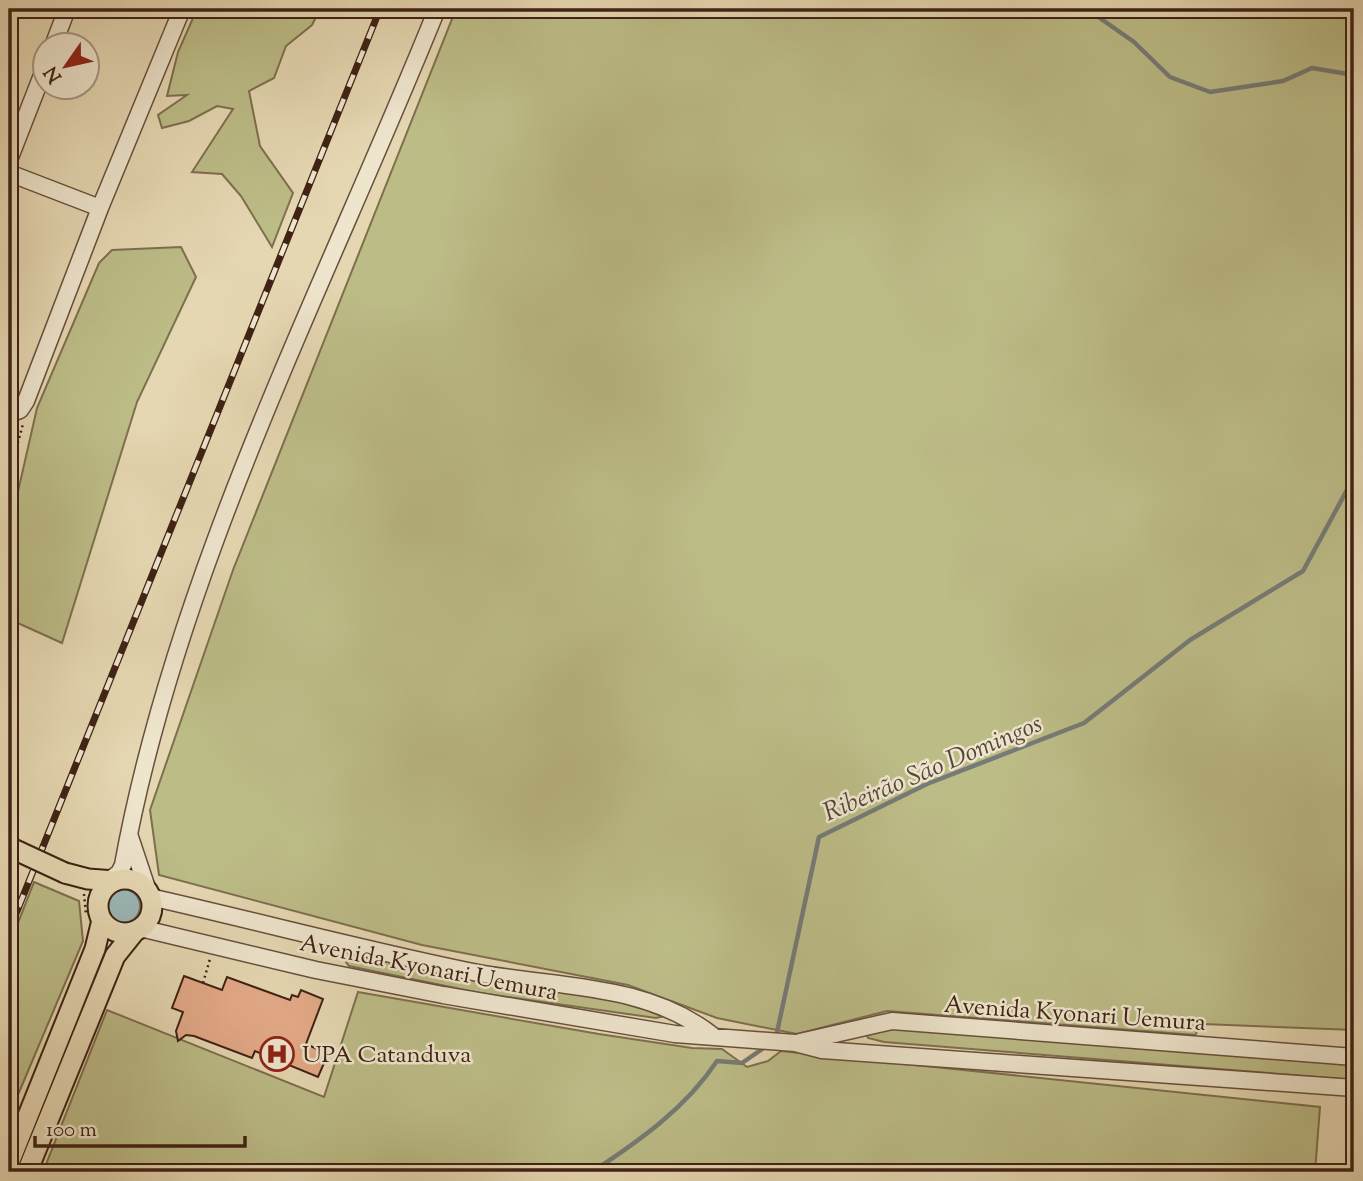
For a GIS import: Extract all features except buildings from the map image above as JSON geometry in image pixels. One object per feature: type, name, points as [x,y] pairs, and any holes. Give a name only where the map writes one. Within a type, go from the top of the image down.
[{"type":"main road","points":[[9,847],[62,877],[117,931],[138,930]]},
{"type":"main road","points":[[9,859],[62,877],[132,880],[146,889],[150,897],[150,914],[115,956],[27,1172]]},
{"type":"main road","points":[[9,1163],[95,949],[106,886],[112,881]]},
{"type":"street","points":[[58,32],[67,9]]},
{"type":"street","points":[[9,414],[20,410],[26,401],[100,208],[182,9]]},
{"type":"street","points":[[112,881],[123,865],[149,745],[207,568],[301,324],[392,121],[437,9]]},
{"type":"street","points":[[9,160],[32,101]]},
{"type":"street","points":[[9,173],[100,208]]},
{"type":"street","points":[[129,832],[150,897]]},
{"type":"street","name":"Avenida Kyonari Uemura","points":[[150,897],[471,972],[642,999],[674,1011],[712,1035]]},
{"type":"street","name":"Avenida Kyonari Uemura","points":[[138,930],[316,970],[675,1034],[795,1043],[822,1050],[1354,1088]]},
{"type":"street","points":[[316,970],[327,940]]},
{"type":"street","name":"Avenida Kyonari Uemura","points":[[795,1043],[892,1021],[1354,1057]]},
{"type":"path","points":[[9,475],[26,414],[26,401]]},
{"type":"path","points":[[203,983],[211,956],[219,957],[222,949]]},
{"type":"green space","points":[[197,9],[320,9],[312,25],[286,46],[274,78],[249,91],[260,146],[293,193],[272,247],[241,196],[222,174],[192,172],[233,109],[217,106],[189,121],[162,128],[158,115],[187,95],[167,96],[178,52]]},
{"type":"green space","points":[[456,9],[1354,9],[1354,1030],[1203,1024],[1195,1035],[887,1011],[797,1034],[717,1018],[628,985],[422,945],[159,875],[150,810],[233,570]]},
{"type":"green space","points":[[181,247],[196,277],[137,402],[62,643],[9,619],[9,531],[37,408],[99,263],[112,250]]},
{"type":"green space","points":[[34,882],[79,901],[83,941],[9,1116],[9,946]]},
{"type":"green space","points":[[349,954],[472,979],[619,999],[665,1016],[656,1018],[480,993],[349,966],[346,962]]},
{"type":"green space","points":[[358,992],[599,1034],[692,1048],[722,1049],[747,1067],[768,1061],[781,1051],[1320,1107],[1315,1172],[43,1172],[107,1010],[324,1097]]},
{"type":"green space","points":[[891,1028],[1354,1064],[1354,1080],[884,1042],[868,1038],[867,1035]]},
{"type":"water","points":[[123,889],[135,894],[140,906],[135,918],[123,923],[111,918],[106,906],[111,894]]},
{"type":"waterway","points":[[1087,9],[1134,42],[1170,77],[1210,92],[1283,81],[1312,68],[1354,75]]},
{"type":"waterway","name":"Ribeirão São Domingos","points":[[1354,325],[1349,352],[1354,373]]},
{"type":"waterway","name":"Ribeirão São Domingos","points":[[776,1037],[819,837],[927,784],[1084,723],[1190,640],[1303,571],[1354,477]]},
{"type":"waterway","name":"Ribeirão São Domingos","points":[[592,1172],[644,1136],[676,1109],[717,1061],[742,1063],[765,1047]]},
{"type":"railway","points":[[9,931],[380,9]]},
{"type":"place","name":"UPA Catanduva","points":[[277,1054]]}]
